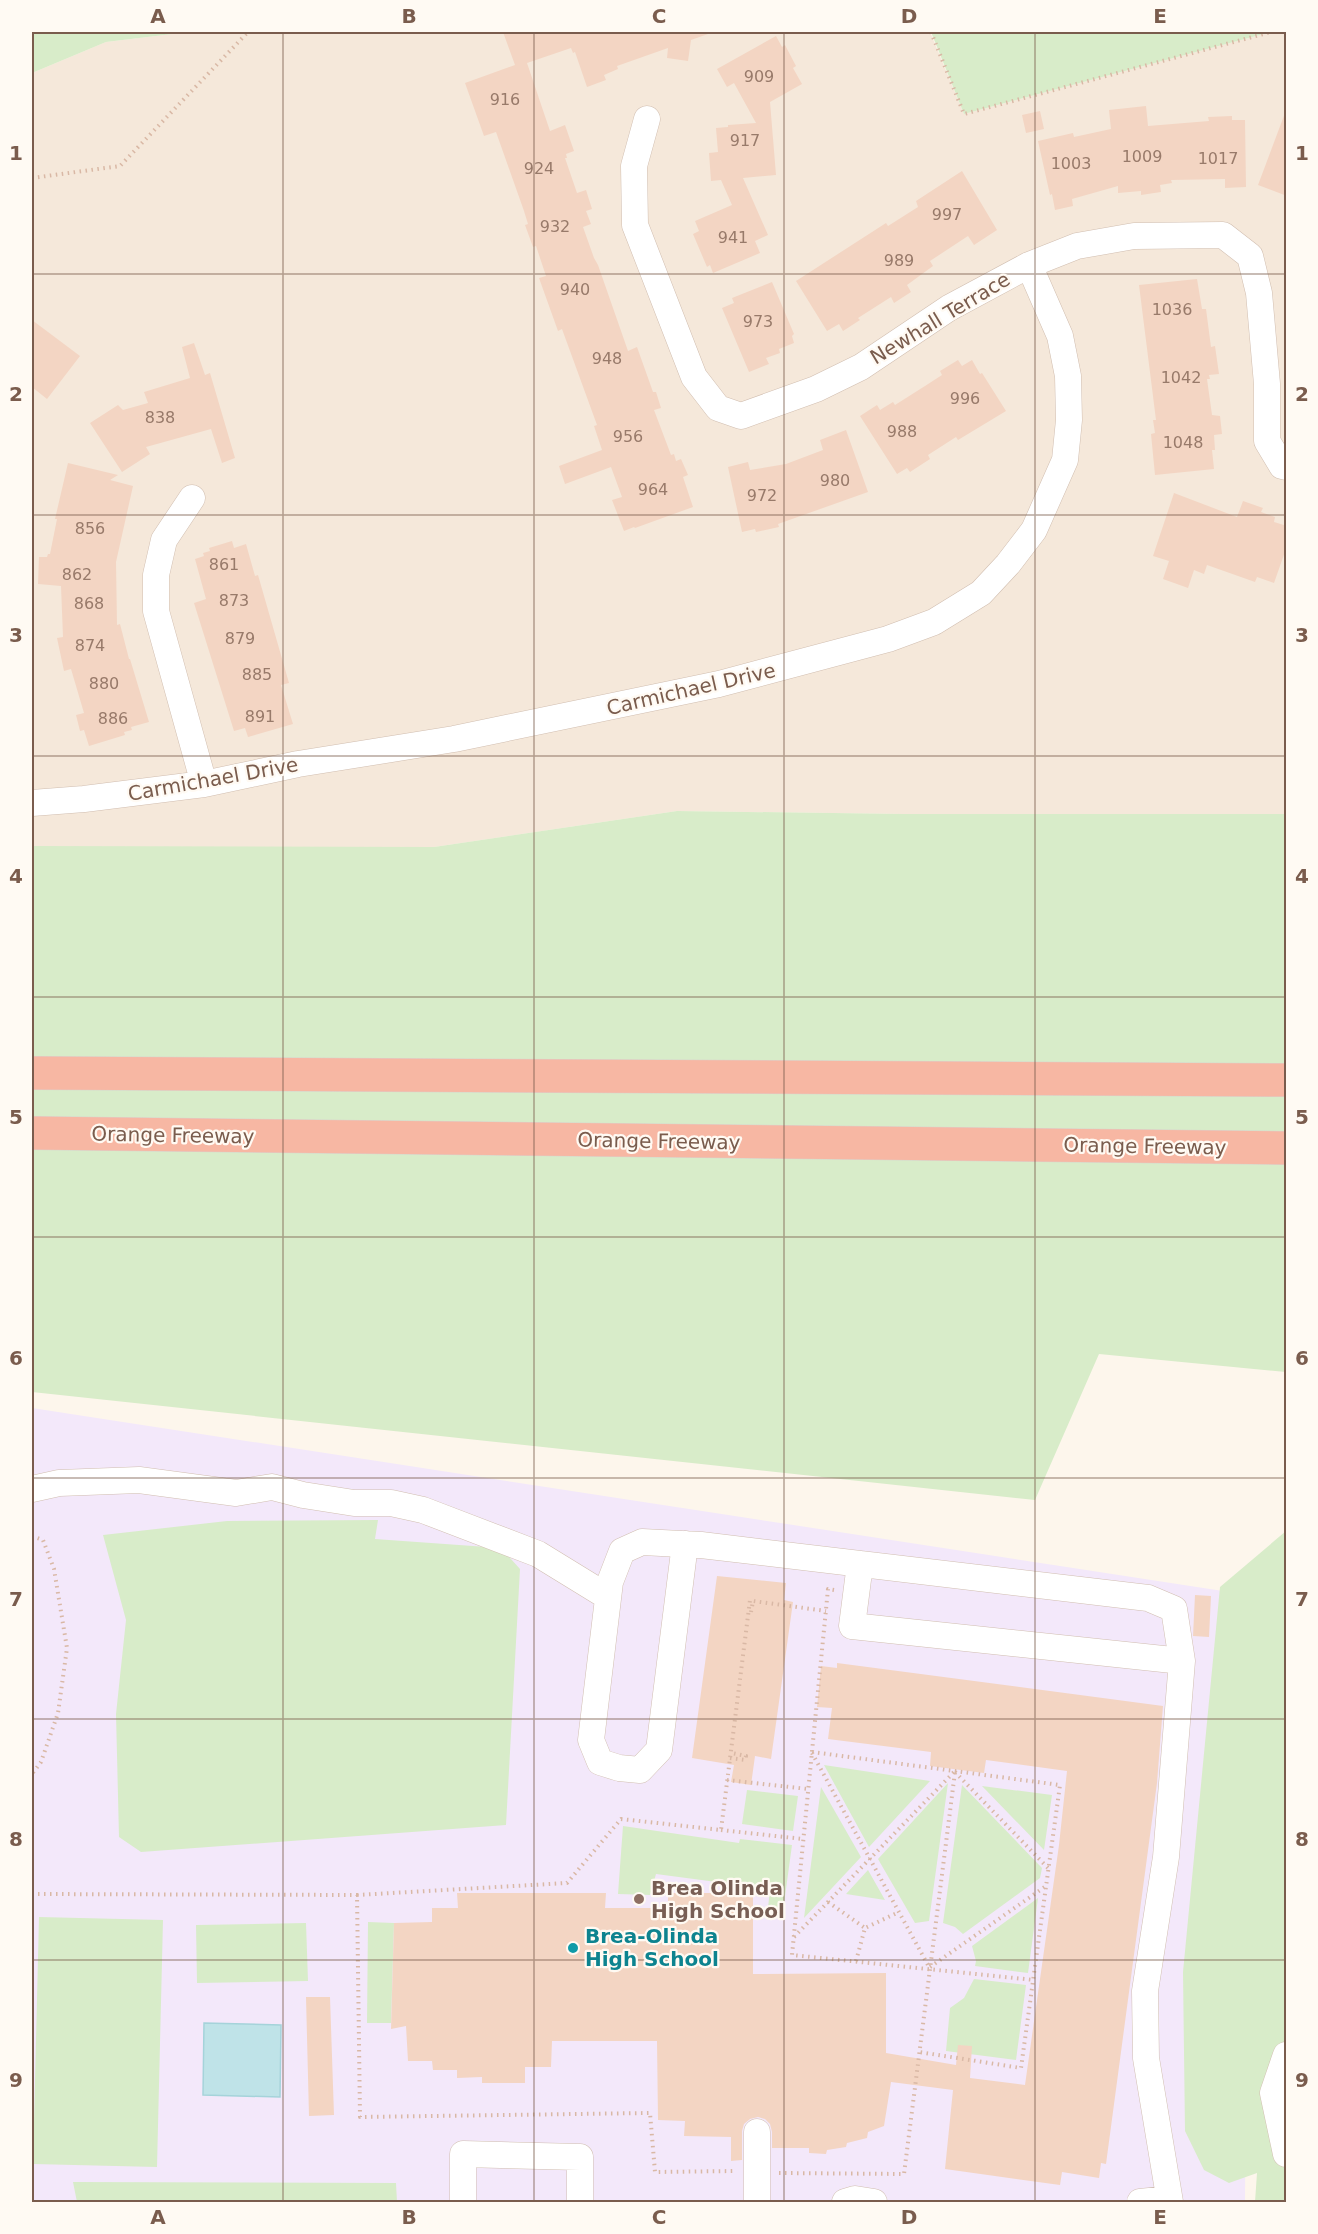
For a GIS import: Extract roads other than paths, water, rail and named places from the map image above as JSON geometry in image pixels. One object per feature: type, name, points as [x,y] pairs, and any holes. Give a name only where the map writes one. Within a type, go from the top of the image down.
[{"type":"highway","points":[[32,1073],[1287,1080]]},
{"type":"highway","name":"Orange Freeway","points":[[32,1133],[1287,1148]]},
{"type":"street","name":"Newhall Terrace","points":[[647,119],[634,166],[636,225],[694,377],[718,408],[741,416],[816,389],[861,367],[949,308],[1029,265],[1077,246],[1134,236],[1223,235],[1250,256],[1259,293],[1267,384],[1267,441],[1282,466],[1287,467]]},
{"type":"street","name":"Carmichael Drive","points":[[32,803],[204,784],[298,764],[454,739],[719,684],[888,639],[934,622],[960,608],[981,593],[1008,564],[1034,530],[1065,460],[1069,420],[1068,376],[1060,336],[1029,265]]},
{"type":"street","points":[[192,498],[164,540],[156,575],[156,611],[204,784]]},
{"type":"street","points":[[32,1489],[59,1483],[139,1480],[236,1493],[272,1487],[303,1495],[354,1503],[391,1503],[423,1510],[538,1554],[608,1597]]},
{"type":"street","points":[[686,1544],[659,1750],[640,1770],[619,1768],[600,1762],[591,1740],[610,1582],[622,1551],[642,1542],[686,1544],[1148,1598],[1174,1610],[1182,1661],[1166,1857],[1145,1992],[1146,2058],[1169,2201],[1140,2202]]},
{"type":"street","points":[[860,1564],[852,1626],[1182,1661]]},
{"type":"street","points":[[1287,2055],[1273,2093],[1287,2154]]},
{"type":"street","points":[[757,2132],[757,2202]]},
{"type":"street","points":[[463,2202],[463,2154],[580,2157],[580,2202]]},
{"type":"street","points":[[844,2202],[855,2199],[874,2202]]},
{"type":"water","points":[[204,2023],[281,2025],[280,2097],[203,2095]]},
{"type":"place","name":"Brea Olinda High School","points":[[639,1899]]},
{"type":"place","name":"Brea-Olinda High School","points":[[573,1948]]}]
